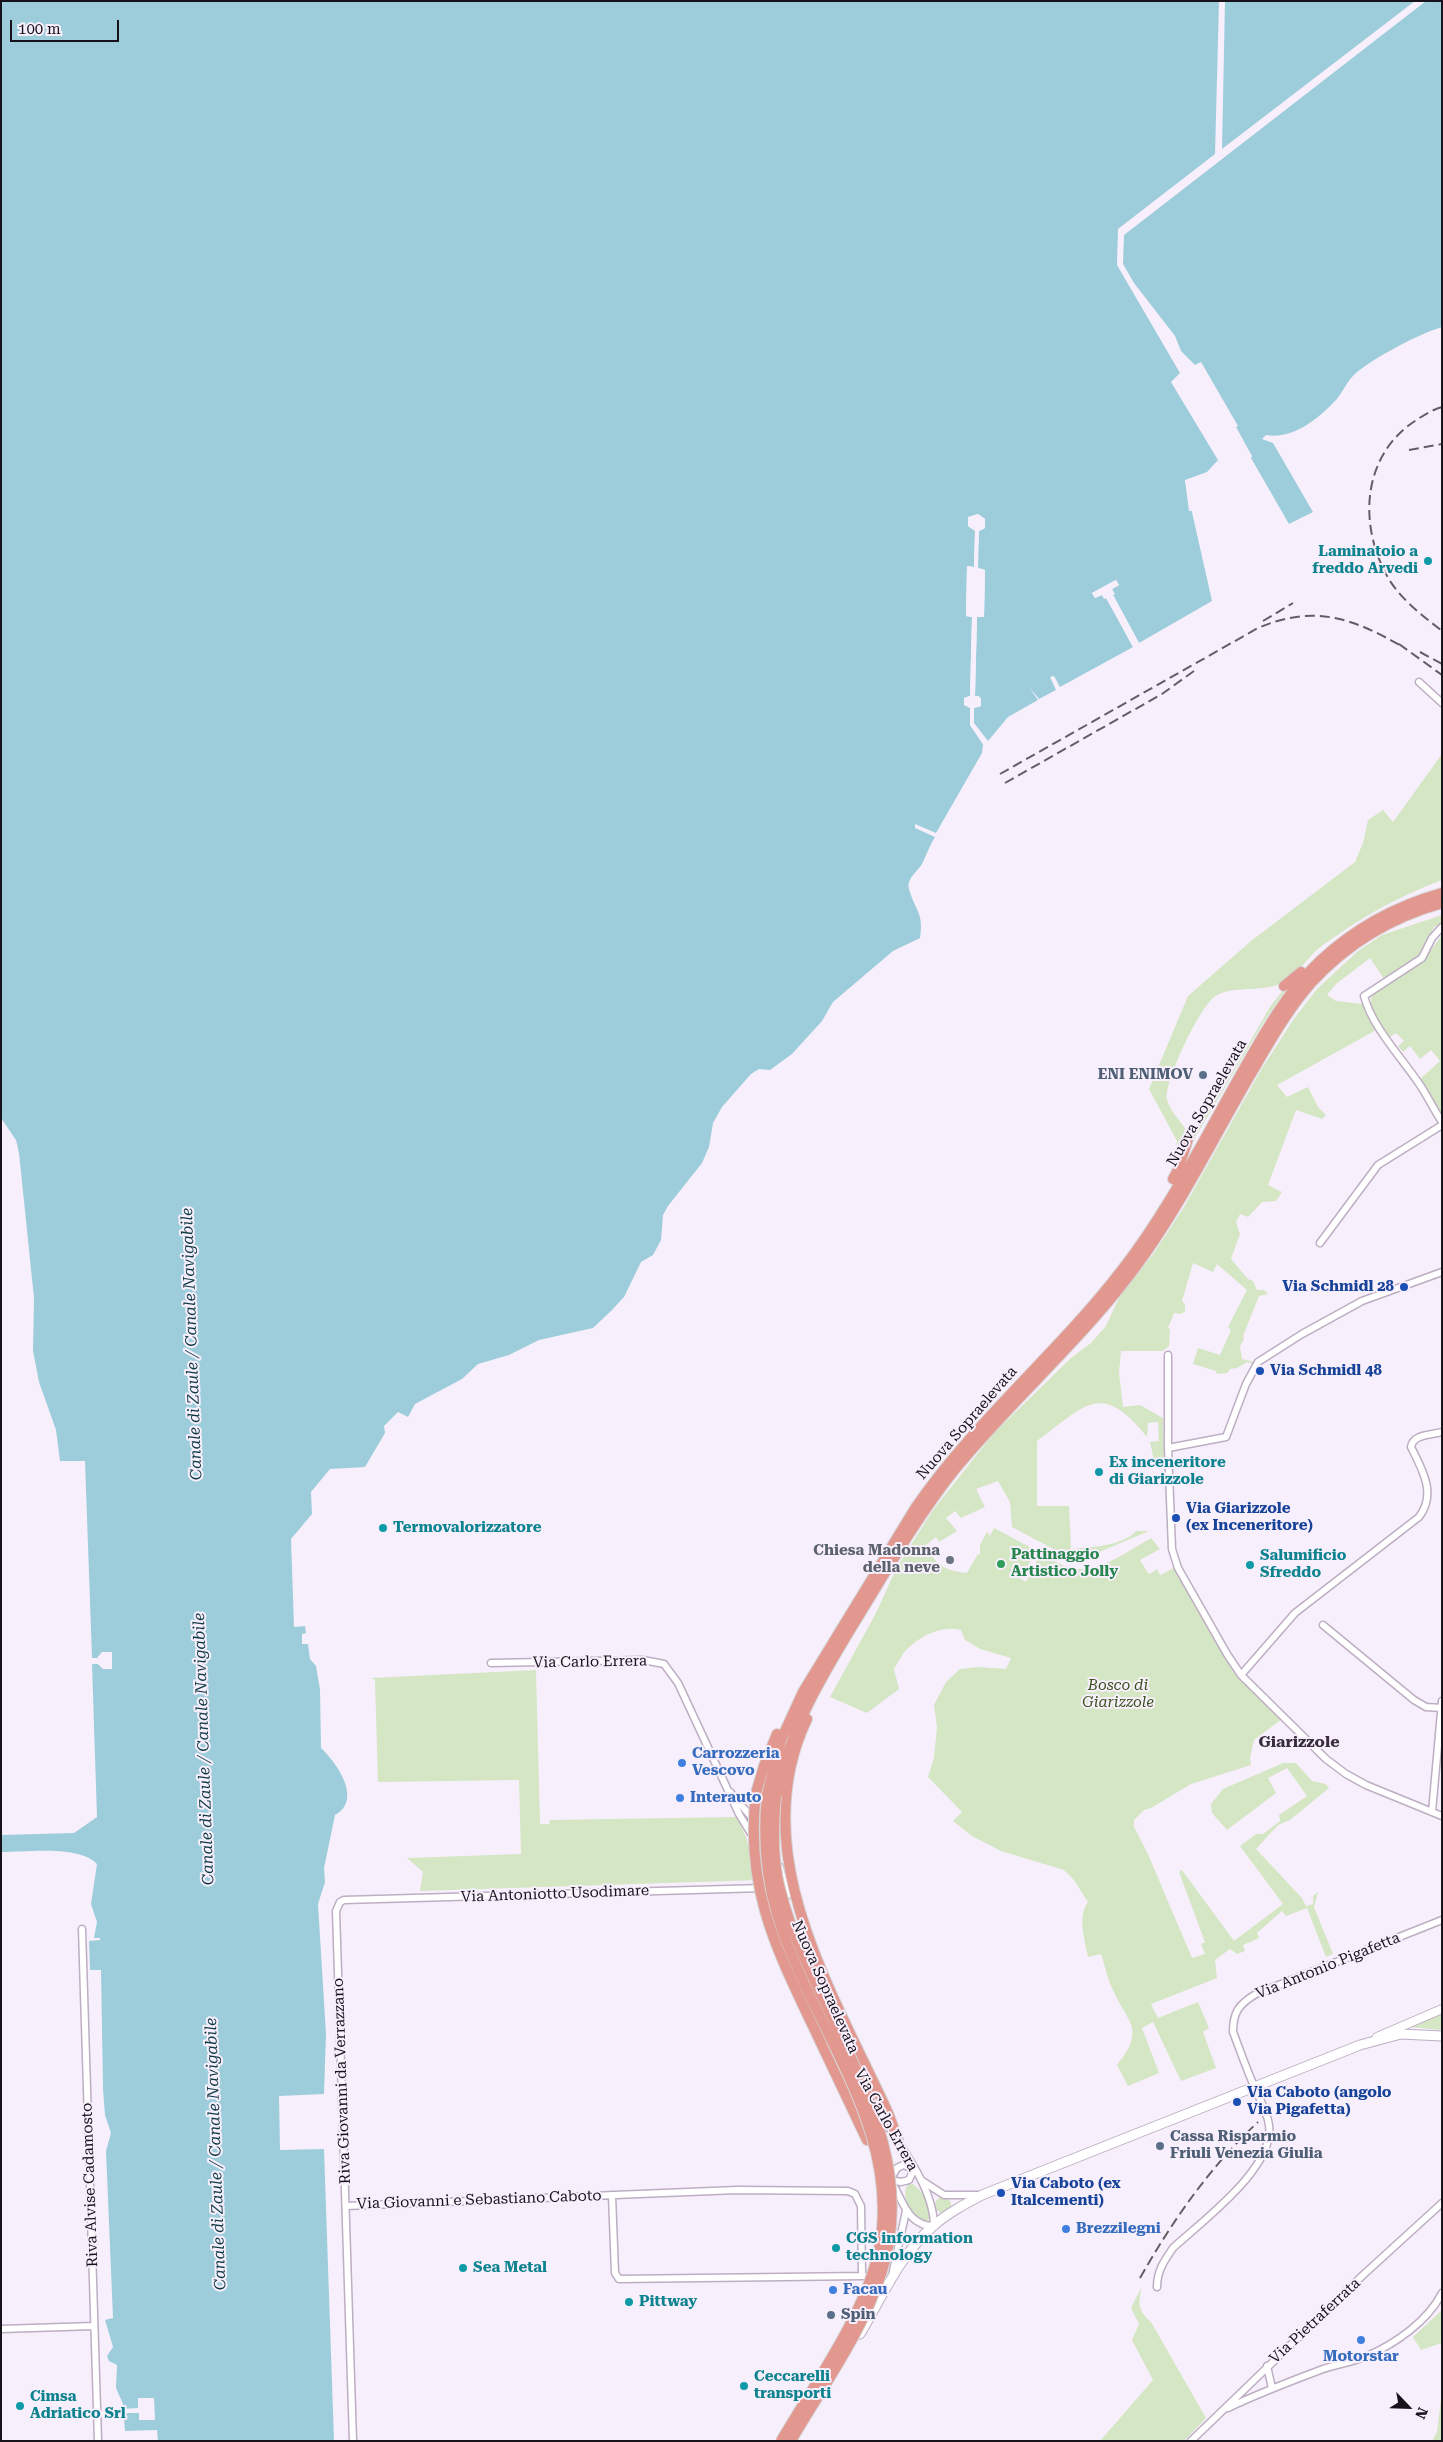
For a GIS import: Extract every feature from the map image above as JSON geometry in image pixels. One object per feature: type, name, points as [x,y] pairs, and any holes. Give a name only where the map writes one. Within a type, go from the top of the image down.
[{"type":"highway","points":[[1391,912],[1442,886]]},
{"type":"highway","name":"Nuova Sopraelevata","points":[[781,2441],[844,2333],[865,2292],[879,2249],[883,2211],[880,2171],[868,2124],[841,2060],[796,1966],[777,1914],[769,1880],[764,1842],[781,1740],[803,1692],[821,1660],[932,1484],[970,1438],[1088,1312],[1140,1246],[1280,1008],[1305,976],[1344,941],[1391,912],[1442,893]]},
{"type":"highway","name":"Nuova Sopraelevata","points":[[791,2441],[852,2337],[873,2296],[887,2251],[891,2229],[892,2194],[887,2162],[876,2119],[804,1962],[786,1913],[775,1856],[772,1795],[799,1720],[829,1665],[905,1541],[957,1467],[1095,1318],[1131,1273],[1168,1220],[1288,1014],[1326,967],[1369,934],[1395,920],[1442,903]]},
{"type":"highway","points":[[1369,934],[1442,909]]},
{"type":"highway","points":[[1284,986],[1330,946],[1344,941]]},
{"type":"highway","points":[[1140,1246],[1154,1211],[1178,1170],[1189,1136]]},
{"type":"highway","points":[[898,2140],[874,2082],[814,1951],[790,1874],[785,1832],[786,1797],[795,1751],[803,1727],[818,1696],[905,1541]]},
{"type":"highway","points":[[821,1660],[774,1741],[756,1793],[752,1843],[756,1880],[762,1904],[784,1964],[866,2140]]},
{"type":"main road","points":[[796,2441],[903,2260],[934,2226],[982,2195],[1360,2045],[1401,2034],[1442,2036]]},
{"type":"street","points":[[1419,682],[1442,703]]},
{"type":"street","points":[[1320,1243],[1378,1165],[1442,1124],[1420,1085],[1381,1030],[1366,1004],[1364,996],[1422,958],[1432,938],[1442,927]]},
{"type":"street","points":[[1168,1448],[1226,1437],[1253,1368],[1262,1359],[1302,1334],[1362,1301],[1442,1272]]},
{"type":"street","points":[[1168,1355],[1168,1448],[1172,1549],[1178,1568],[1241,1675],[1326,1759],[1346,1774],[1366,1785],[1442,1816]]},
{"type":"street","points":[[1241,1675],[1295,1613],[1420,1517],[1427,1507],[1427,1485],[1411,1447],[1412,1442],[1416,1438],[1442,1432]]},
{"type":"street","points":[[1323,1625],[1414,1700],[1426,1707],[1441,1706],[1432,1812]]},
{"type":"street","name":"Via Carlo Errera","points":[[491,1663],[644,1660],[664,1664],[678,1683],[730,1792],[738,1814],[758,1845],[769,1873],[776,1917],[790,1955],[816,2009],[866,2130],[866,2140],[900,2195],[906,2211],[917,2222],[925,2226],[934,2226],[931,2203],[898,2140],[873,2103],[809,1964],[792,1920],[785,1886],[769,1840],[758,1822],[730,1792]]},
{"type":"street","points":[[777,1880],[785,1886],[779,1894],[771,1888],[777,1880]]},
{"type":"street","name":"Via Antoniotto Usodimare","points":[[340,1902],[344,1900],[771,1888]]},
{"type":"street","name":"Riva Giovanni da Verrazzano","points":[[340,1902],[336,1911],[353,2441]]},
{"type":"street","name":"Via Antonio Pigafetta","points":[[1254,2086],[1232,2032],[1237,2008],[1256,1994],[1442,1920]]},
{"type":"street","name":"Riva Alvise Cadamosto","points":[[82,1929],[98,2441]]},
{"type":"street","points":[[1360,2045],[1442,2009]]},
{"type":"street","points":[[1157,2287],[1157,2275],[1173,2248],[1242,2183],[1257,2165],[1264,2151],[1269,2139],[1269,2125],[1254,2086]]},
{"type":"street","points":[[900,2166],[914,2169],[912,2176],[906,2182],[890,2180],[900,2166]]},
{"type":"street","name":"Via Carlo Errera","points":[[918,2177],[933,2190],[944,2195],[982,2195]]},
{"type":"street","name":"Via Giovanni e Sebastiano Caboto","points":[[346,2206],[612,2195],[737,2190],[850,2191],[857,2197],[861,2206],[862,2274],[617,2278],[615,2273],[612,2195]]},
{"type":"street","name":"Via Pietraferrata","points":[[1191,2441],[1267,2366],[1442,2203]]},
{"type":"street","points":[[890,2282],[906,2211]]},
{"type":"street","points":[[862,2274],[884,2293]]},
{"type":"street","points":[[1222,2411],[1272,2388],[1367,2356],[1390,2344],[1414,2326],[1442,2293]]},
{"type":"street","points":[[1,2329],[94,2326]]},
{"type":"street","points":[[1267,2366],[1272,2388]]},
{"type":"green space","points":[[1442,754],[1442,880],[1378,909],[1349,927],[1319,948],[1294,975],[1284,982],[1268,987],[1225,992],[1217,995],[1210,1001],[1193,1027],[1177,1061],[1168,1090],[1167,1099],[1170,1107],[1185,1128],[1181,1156],[1174,1163],[1177,1141],[1149,1089],[1188,996],[1251,941],[1355,862],[1363,843],[1368,820],[1383,810],[1393,822]]},
{"type":"green space","name":"Bosco di Giarizzole","points":[[1442,915],[1442,923],[1434,927],[1420,955],[1384,979],[1370,958],[1336,984],[1327,995],[1336,1001],[1362,1004],[1378,1029],[1277,1085],[1287,1097],[1308,1087],[1318,1107],[1326,1115],[1322,1119],[1296,1110],[1268,1185],[1282,1192],[1276,1201],[1262,1202],[1248,1217],[1240,1214],[1236,1222],[1240,1234],[1231,1259],[1248,1279],[1253,1281],[1257,1290],[1264,1290],[1268,1294],[1259,1296],[1240,1346],[1242,1359],[1254,1362],[1253,1364],[1247,1362],[1237,1368],[1230,1369],[1227,1373],[1217,1374],[1216,1371],[1193,1364],[1198,1348],[1220,1355],[1231,1330],[1228,1327],[1247,1290],[1217,1264],[1213,1272],[1193,1263],[1182,1301],[1185,1304],[1185,1311],[1181,1314],[1174,1313],[1168,1328],[1170,1329],[1169,1346],[1163,1351],[1121,1351],[1119,1373],[1123,1407],[1140,1405],[1163,1418],[1164,1461],[1154,1460],[1150,1442],[1159,1441],[1158,1422],[1148,1423],[1147,1437],[1131,1419],[1117,1409],[1105,1404],[1093,1404],[1081,1409],[1037,1441],[1037,1506],[1069,1506],[1071,1549],[1115,1543],[1136,1531],[1149,1531],[1083,1559],[1072,1559],[1012,1527],[1010,1502],[998,1481],[976,1489],[985,1507],[961,1518],[955,1511],[946,1518],[957,1531],[939,1542],[936,1537],[926,1545],[934,1558],[942,1566],[953,1571],[967,1573],[978,1554],[980,1555],[980,1545],[987,1532],[990,1536],[994,1528],[1037,1551],[1020,1578],[1026,1582],[1040,1554],[1068,1567],[1090,1568],[1111,1561],[1151,1538],[1160,1549],[1140,1560],[1148,1573],[1150,1574],[1157,1569],[1160,1575],[1174,1568],[1239,1677],[1282,1719],[1254,1740],[1250,1758],[1251,1765],[1191,1784],[1151,1808],[1144,1810],[1134,1820],[1134,1827],[1147,1852],[1192,1958],[1205,1954],[1201,1944],[1205,1942],[1179,1872],[1182,1870],[1234,1941],[1283,1904],[1240,1846],[1256,1834],[1263,1834],[1280,1821],[1279,1815],[1307,1796],[1287,1768],[1268,1778],[1276,1793],[1227,1830],[1212,1813],[1211,1804],[1223,1789],[1283,1763],[1296,1763],[1312,1781],[1326,1784],[1329,1788],[1290,1820],[1278,1825],[1256,1849],[1302,1898],[1306,1906],[1313,1904],[1313,1896],[1318,1892],[1314,1907],[1333,1954],[1326,1957],[1307,1908],[1286,1916],[1282,1911],[1257,1933],[1259,1938],[1243,1945],[1245,1951],[1237,1954],[1230,1949],[1215,1960],[1217,1978],[1151,2004],[1158,2018],[1198,2002],[1209,2028],[1203,2032],[1216,2068],[1181,2081],[1153,2022],[1142,2028],[1159,2073],[1128,2086],[1117,2065],[1131,2042],[1133,2034],[1131,2026],[1112,1988],[1101,1954],[1088,1957],[1082,1922],[1088,1902],[1074,1880],[1064,1870],[1001,1851],[972,1836],[953,1821],[962,1812],[928,1777],[934,1758],[937,1727],[934,1705],[946,1682],[960,1669],[978,1667],[1006,1669],[1011,1658],[980,1649],[965,1640],[961,1630],[940,1630],[919,1639],[905,1651],[894,1669],[899,1689],[867,1713],[830,1697],[876,1613],[896,1569],[933,1510],[994,1433],[1071,1358],[1091,1343],[1106,1326],[1119,1298],[1154,1253],[1184,1207],[1261,1070],[1293,1020],[1317,989],[1358,951],[1382,935]]},
{"type":"green space","points":[[1442,935],[1442,1114],[1420,1079],[1440,1061],[1431,1050],[1420,1059],[1410,1046],[1403,1052],[1398,1046],[1404,1041],[1396,1033],[1390,1037],[1372,1010],[1371,999],[1373,993],[1421,963]]},
{"type":"green space","points":[[1283,990],[1285,991],[1263,1023],[1186,1153],[1201,1116],[1221,1092],[1270,1007]]},
{"type":"green space","points":[[536,1670],[540,1824],[550,1824],[549,1820],[737,1817],[746,1837],[759,1880],[420,1891],[423,1872],[407,1858],[521,1854],[519,1780],[378,1782],[375,1680],[371,1678]]},
{"type":"green space","points":[[1442,2014],[1442,2030],[1409,2027]]},
{"type":"green space","points":[[908,2184],[913,2184],[927,2200],[930,2210],[929,2220],[921,2220],[910,2208],[905,2193]]},
{"type":"green space","points":[[943,2197],[951,2205],[943,2213],[935,2205]]},
{"type":"green space","points":[[1141,2288],[1140,2307],[1143,2314],[1151,2322],[1206,2418],[1184,2441],[1100,2441],[1153,2380],[1132,2340],[1139,2324],[1131,2308]]},
{"type":"green space","points":[[1442,2310],[1442,2343],[1421,2350],[1413,2337]]},
{"type":"green space","points":[[1442,2391],[1442,2441],[1432,2441],[1437,2432]]},
{"type":"water","name":"Canale di Zaule / Canale Navigabile","points":[[1,1],[1219,1],[1215,154],[1118,229],[1117,265],[1180,373],[1171,382],[1221,465],[1205,476],[1185,481],[1212,601],[1139,643],[1113,595],[1112,589],[1119,585],[1116,580],[1092,593],[1095,598],[1102,595],[1106,598],[1133,647],[1060,687],[1054,676],[1050,677],[1056,690],[1039,699],[1029,687],[1038,700],[1008,717],[988,741],[974,724],[974,708],[981,706],[979,696],[975,696],[977,616],[984,616],[985,570],[978,568],[979,531],[985,528],[985,519],[978,514],[969,517],[969,527],[975,530],[974,567],[967,566],[966,616],[972,617],[970,696],[964,698],[964,705],[970,707],[970,725],[983,744],[982,753],[936,833],[915,824],[915,828],[935,837],[923,862],[909,881],[911,896],[921,922],[920,938],[893,951],[833,1002],[822,1021],[792,1054],[770,1070],[759,1069],[751,1074],[722,1107],[713,1123],[709,1147],[702,1163],[663,1215],[661,1240],[653,1255],[641,1262],[624,1297],[612,1310],[593,1328],[539,1340],[509,1355],[478,1364],[462,1379],[415,1404],[408,1417],[398,1412],[384,1426],[385,1433],[365,1467],[330,1469],[311,1492],[312,1514],[291,1539],[294,1627],[305,1626],[306,1633],[302,1634],[302,1644],[308,1644],[310,1659],[316,1666],[320,1689],[321,1748],[340,1772],[347,1791],[347,1800],[343,1808],[335,1815],[324,1868],[325,1882],[318,1904],[326,2034],[324,2094],[279,2096],[280,2150],[324,2149],[334,2441],[148,2441],[148,2434],[125,2431],[123,2404],[116,2388],[117,2365],[109,2361],[107,2356],[113,2347],[105,2320],[113,2318],[106,2151],[111,2133],[105,2115],[103,2089],[101,1970],[90,1970],[89,1941],[100,1940],[100,1938],[94,1938],[97,1922],[91,1904],[97,1864],[89,1858],[66,1852],[1,1852],[1,1835],[74,1833],[97,1817],[92,1664],[98,1664],[103,1669],[112,1669],[112,1652],[102,1652],[97,1658],[92,1658],[85,1461],[60,1461],[56,1430],[39,1382],[33,1351],[34,1298],[19,1153],[16,1140],[1,1118]]},
{"type":"water","points":[[1225,1],[1415,1],[1222,149]]},
{"type":"water","points":[[1426,1],[1442,1],[1442,327],[1398,346],[1357,372],[1336,400],[1322,414],[1305,426],[1286,434],[1266,435],[1262,439],[1273,443],[1313,512],[1289,524],[1251,458],[1252,456],[1236,427],[1238,426],[1201,362],[1195,365],[1181,351],[1175,336],[1134,283],[1123,264],[1124,235]]},
{"type":"pier","points":[[1218,460],[1222,466],[1206,476],[1187,482],[1192,511],[1189,511],[1185,480],[1207,472]]},
{"type":"pier","points":[[978,514],[985,519],[985,528],[979,531],[978,547],[978,568],[985,570],[984,617],[977,617],[975,696],[981,698],[981,706],[974,708],[974,723],[988,741],[986,742],[978,733],[985,742],[983,744],[970,725],[970,708],[964,705],[964,698],[970,696],[972,617],[966,616],[967,566],[974,567],[975,531],[968,526],[968,517]],"holes":[[[969,569],[982,572],[981,614],[974,616],[969,614]]]},
{"type":"pier","points":[[1116,580],[1119,585],[1112,589],[1115,594],[1113,595],[1139,643],[1137,644],[1110,596],[1110,588],[1115,583],[1095,594],[1102,592],[1109,596],[1135,645],[1133,647],[1107,598],[1104,599],[1102,595],[1095,598],[1092,593]]},
{"type":"pier","points":[[138,2398],[154,2398],[155,2420],[139,2420],[139,2413],[122,2413],[121,2409],[138,2408]]},
{"type":"pier","points":[[157,2430],[158,2441],[146,2441],[143,2435],[130,2435],[123,2431]]},
{"type":"railway","points":[[1442,407],[1412,423],[1395,438],[1382,456],[1374,476],[1370,497],[1373,540],[1380,561],[1390,581],[1407,602],[1442,631]]},
{"type":"railway","points":[[1409,450],[1442,444]]},
{"type":"railway","points":[[1263,621],[1293,603]]},
{"type":"railway","points":[[1000,774],[1258,628],[1278,621],[1315,616],[1333,618],[1367,628],[1403,647]]},
{"type":"railway","points":[[1399,644],[1442,675]]},
{"type":"railway","points":[[1420,652],[1442,664]]},
{"type":"railway","points":[[1005,783],[1162,694],[1194,671]]},
{"type":"railway","points":[[1140,2278],[1165,2236],[1208,2176],[1258,2122]]},
{"type":"place","name":"Laminatoio a freddo Arvedi","points":[[1428,561]]},
{"type":"place","name":"ENI ENIMOV","points":[[1203,1075]]},
{"type":"place","name":"Via Schmidl 28","points":[[1404,1287]]},
{"type":"place","name":"Via Schmidl 48","points":[[1260,1371]]},
{"type":"place","name":"Ex inceneritore di Giarizzole","points":[[1099,1472]]},
{"type":"place","name":"Via Giarizzole (ex Inceneritore)","points":[[1176,1518]]},
{"type":"place","name":"Termovalorizzatore","points":[[383,1528]]},
{"type":"place","name":"Chiesa Madonna della neve","points":[[950,1560]]},
{"type":"place","name":"Pattinaggio Artistico Jolly","points":[[1001,1564]]},
{"type":"place","name":"Salumificio Sfreddo","points":[[1250,1565]]},
{"type":"place","name":"Carrozzeria Vescovo","points":[[682,1763]]},
{"type":"place","name":"Interauto","points":[[680,1798]]},
{"type":"place","name":"Via Caboto (angolo Via Pigafetta)","points":[[1237,2102]]},
{"type":"place","name":"Cassa Risparmio Friuli Venezia Giulia","points":[[1160,2146]]},
{"type":"place","name":"Via Caboto (ex Italcementi)","points":[[1001,2193]]},
{"type":"place","name":"Brezzilegni","points":[[1066,2229]]},
{"type":"place","name":"CGS information technology","points":[[836,2248]]},
{"type":"place","name":"Sea Metal","points":[[463,2268]]},
{"type":"place","name":"Facau","points":[[833,2290]]},
{"type":"place","name":"Pittway","points":[[629,2302]]},
{"type":"place","name":"Spin","points":[[831,2315]]},
{"type":"place","name":"Motorstar","points":[[1361,2340]]},
{"type":"place","name":"Ceccarelli transporti","points":[[744,2386]]},
{"type":"place","name":"Cimsa Adriatico Srl","points":[[20,2406]]},
{"type":"district","name":"Giarizzole","points":[[1299,1742]]}]
